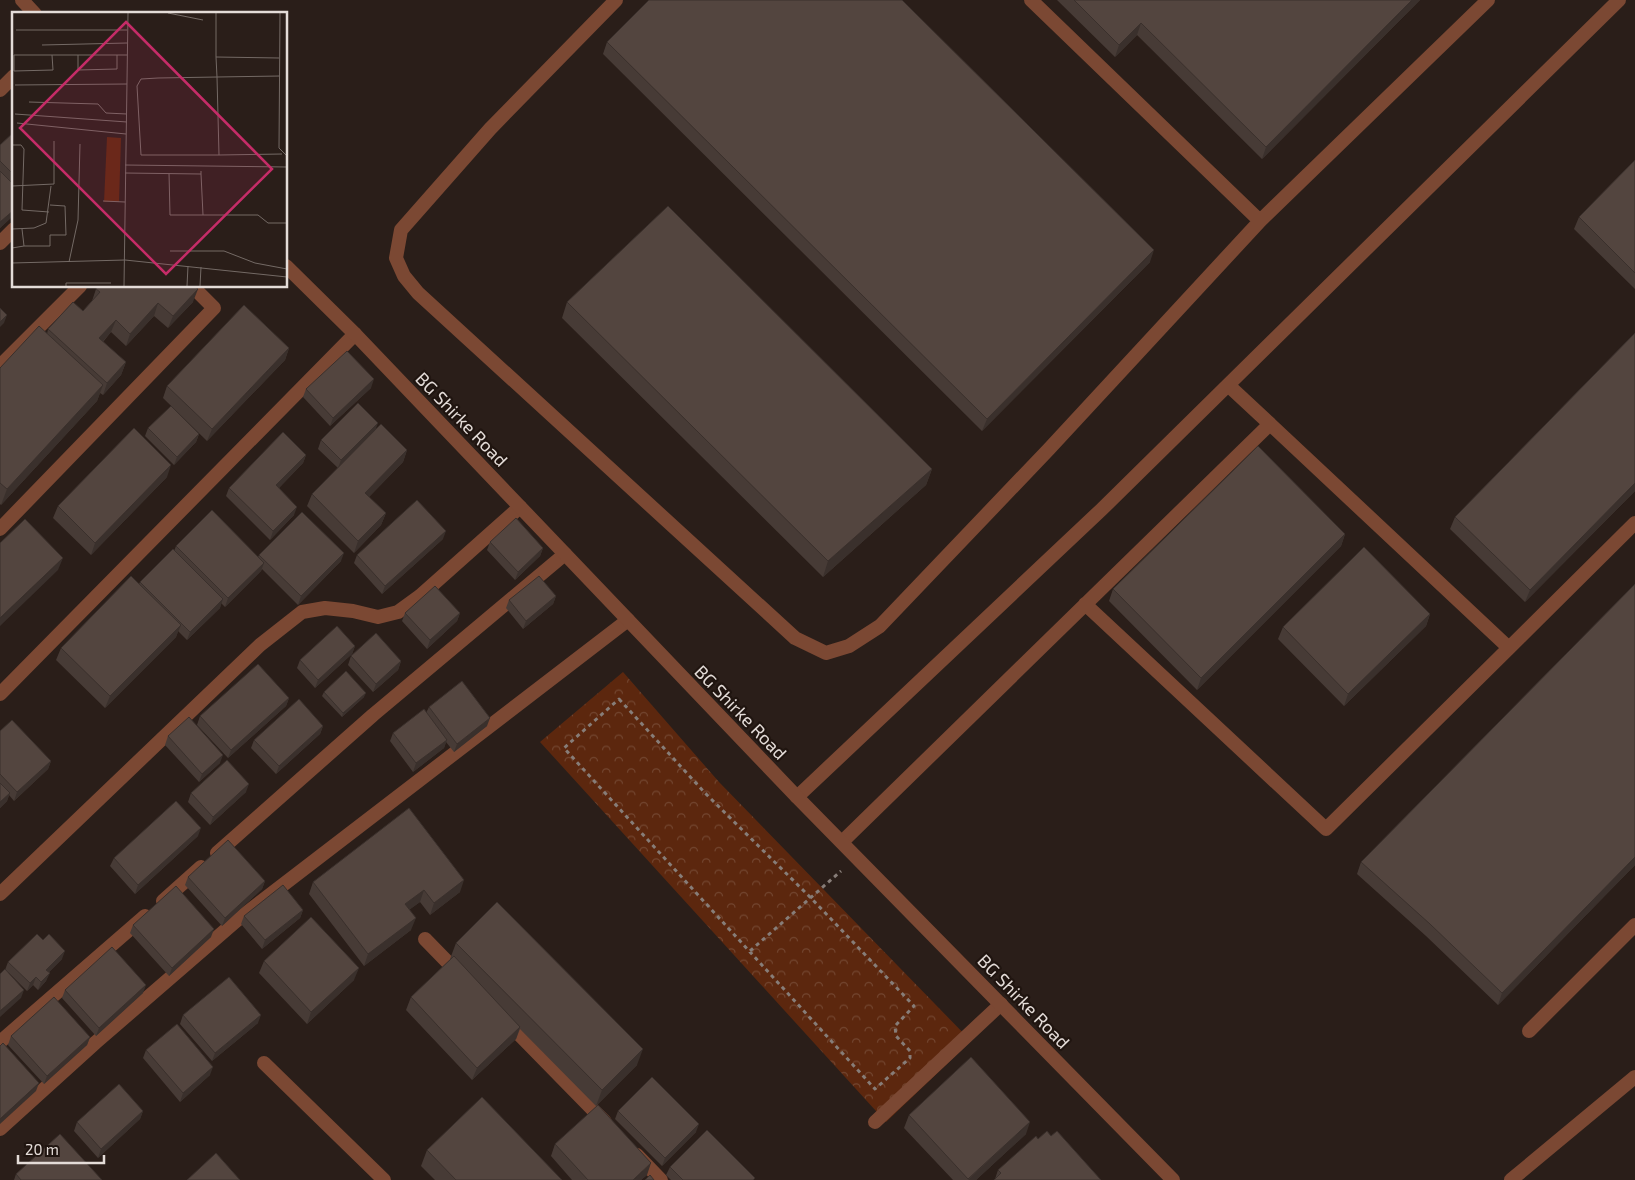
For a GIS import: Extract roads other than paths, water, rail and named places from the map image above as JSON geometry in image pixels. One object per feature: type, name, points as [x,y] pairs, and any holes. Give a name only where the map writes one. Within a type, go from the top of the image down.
[{"type":"street","points":[[22,0],[33,12]]},
{"type":"street","points":[[616,0],[490,129],[401,230],[396,258],[404,276],[425,300],[795,638],[826,653],[849,646],[880,626],[1260,222],[1488,0]]},
{"type":"street","points":[[1030,0],[1260,222]]},
{"type":"street","points":[[797,797],[1101,510],[1619,0]]},
{"type":"street","points":[[0,90],[12,78]]},
{"type":"street","points":[[0,243],[12,231]]},
{"type":"street","name":"BG Shirke Road","points":[[288,268],[355,334],[797,797],[1173,1180]]},
{"type":"street","points":[[0,366],[78,288]]},
{"type":"street","points":[[0,529],[214,308],[194,288]]},
{"type":"street","points":[[0,694],[355,334]]},
{"type":"street","points":[[1228,385],[1509,648]]},
{"type":"street","points":[[842,842],[1270,424]]},
{"type":"street","points":[[0,894],[260,645],[302,612],[325,608],[353,611],[378,617],[398,612],[420,596],[520,507]]},
{"type":"street","points":[[1085,604],[1326,829],[1635,523]]},
{"type":"street","points":[[0,1042],[373,715],[565,554]]},
{"type":"street","points":[[0,1129],[95,1043],[236,921],[628,620]]},
{"type":"street","points":[[1529,1031],[1635,925]]},
{"type":"street","points":[[425,939],[473,987]]},
{"type":"street","points":[[875,1122],[1001,1004]]},
{"type":"street","points":[[500,1015],[615,1132]]},
{"type":"street","points":[[264,1063],[384,1180]]},
{"type":"street","points":[[1511,1180],[1635,1076]]},
{"type":"street","points":[[628,1146],[661,1180]]}]
